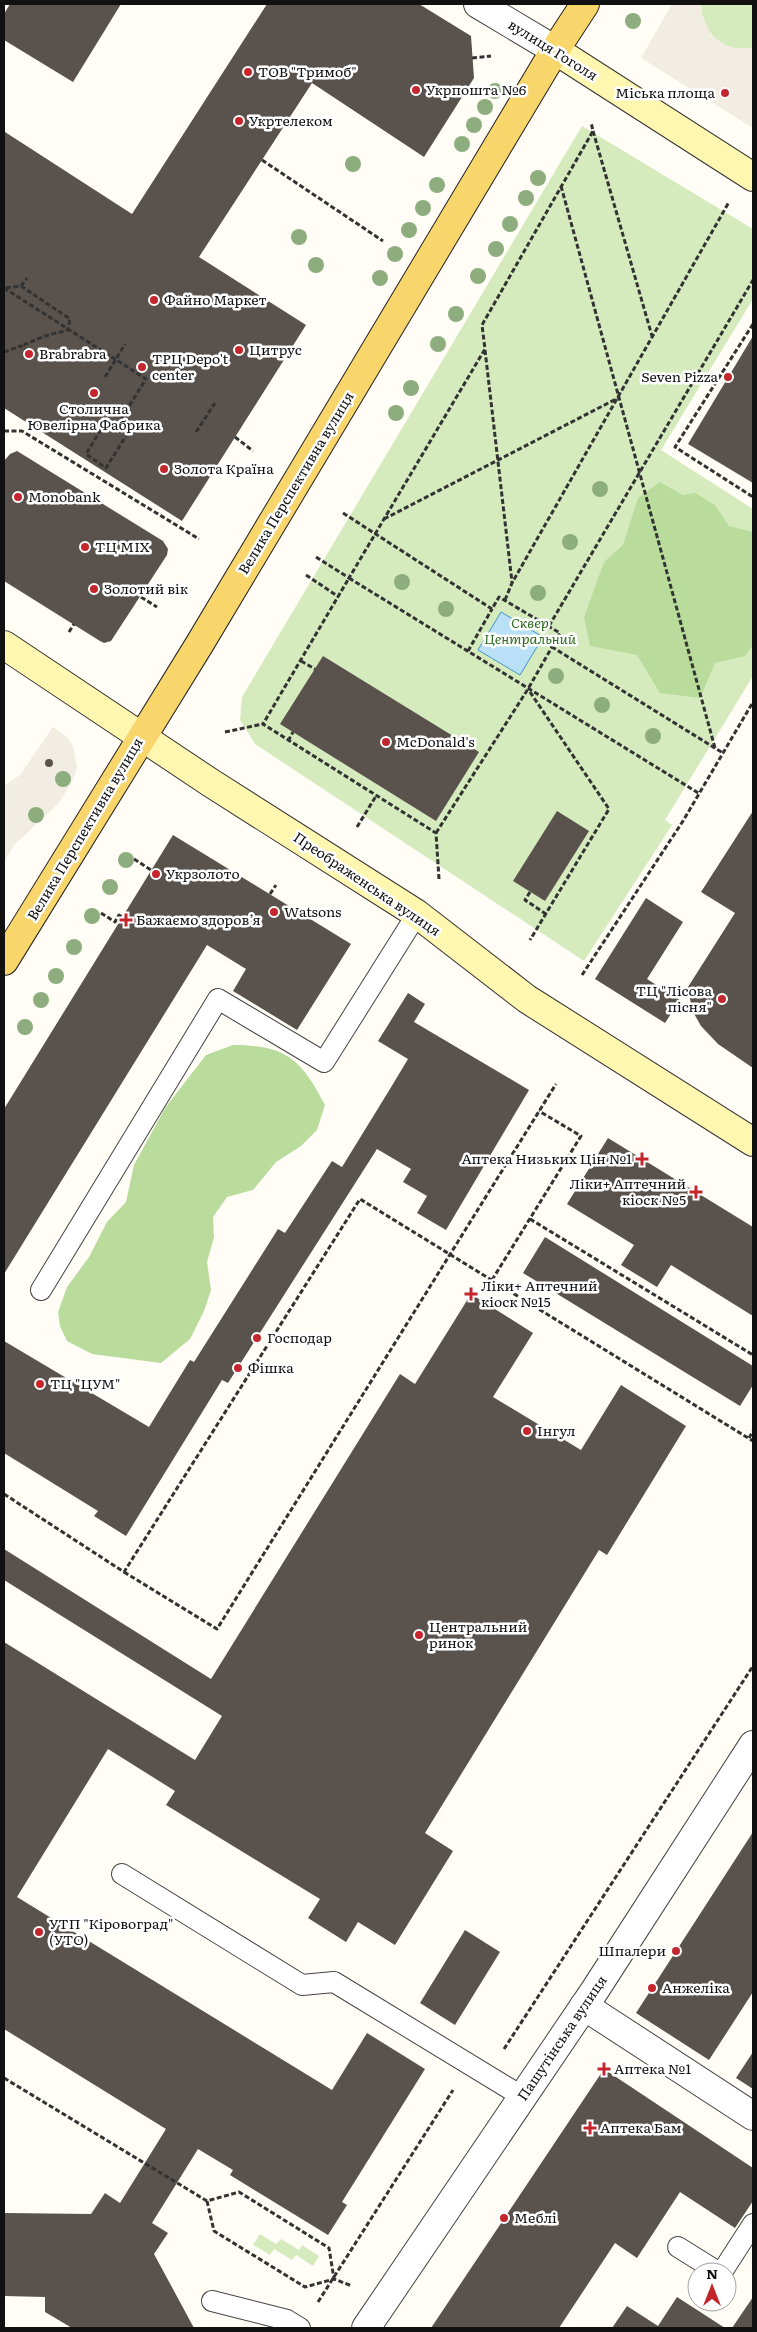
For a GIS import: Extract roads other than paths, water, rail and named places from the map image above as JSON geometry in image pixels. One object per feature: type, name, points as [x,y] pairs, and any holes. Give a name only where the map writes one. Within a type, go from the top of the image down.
[{"type":"main road","name":"Велика Перспективна вулиця","points":[[4,962],[209,628],[555,50],[585,4]]},
{"type":"main road","name":"вулиця Гоголя","points":[[555,50],[753,177]]},
{"type":"main road","name":"Преображенська вулиця","points":[[4,645],[141,737],[417,914],[527,999],[753,1142]]},
{"type":"street","name":"вулиця Гоголя","points":[[478,4],[555,50]]},
{"type":"street","name":"Пашутінська вулиця","points":[[366,2328],[584,2006],[753,1745]]},
{"type":"street","points":[[584,2006],[753,2116]]},
{"type":"lane","points":[[41,1290],[218,999],[324,1062],[417,914]]},
{"type":"lane","points":[[122,1874],[302,1985],[334,1982],[523,2097]]},
{"type":"lane","points":[[728,2262],[753,2224]]},
{"type":"lane","points":[[678,2246],[703,2262]]},
{"type":"lane","points":[[212,2301],[287,2320],[300,2328]]},
{"type":"water","points":[[501,612],[543,637],[520,675],[478,650]]},
{"type":"place","name":"ТОВ \"Тримоб\"","points":[[248,72]]},
{"type":"place","name":"Укрпошта №6","points":[[416,90]]},
{"type":"place","name":"Міська площа","points":[[725,93]]},
{"type":"place","name":"Укртелеком","points":[[239,121]]},
{"type":"place","name":"Файно Маркет","points":[[154,300]]},
{"type":"place","name":"Цитрус","points":[[239,350]]},
{"type":"place","name":"Brabrabra","points":[[29,354]]},
{"type":"place","name":"ТРЦ Depo't center","points":[[142,367]]},
{"type":"place","name":"Seven Pizza","points":[[728,377]]},
{"type":"place","name":"Столична Ювелірна Фабрика","points":[[94,393]]},
{"type":"place","name":"Золота Країна","points":[[164,469]]},
{"type":"place","name":"Monobank","points":[[18,497]]},
{"type":"place","name":"ТЦ MIX","points":[[85,547]]},
{"type":"place","name":"Золотий вік","points":[[94,589]]},
{"type":"place","name":"McDonald's","points":[[386,742]]},
{"type":"place","name":"Укрзолото","points":[[156,874]]},
{"type":"place","name":"Watsons","points":[[274,912]]},
{"type":"place","name":"Бажаємо здоровʼя","points":[[126,920]]},
{"type":"place","name":"ТЦ \"Лісова пісня\"","points":[[722,999]]},
{"type":"place","name":"Аптека Низьких Цін №1","points":[[642,1159]]},
{"type":"place","name":"Ліки+ Аптечний кіоск №5","points":[[696,1192]]},
{"type":"place","name":"Ліки+ Аптечний кіоск №15","points":[[471,1294]]},
{"type":"place","name":"Господар","points":[[257,1338]]},
{"type":"place","name":"Фішка","points":[[238,1368]]},
{"type":"place","name":"ТЦ \"ЦУМ\"","points":[[40,1384]]},
{"type":"place","name":"Інгул","points":[[527,1431]]},
{"type":"place","name":"Центральний ринок","points":[[419,1635]]},
{"type":"place","name":"УТП \"Кіровоград\" (УТО)","points":[[39,1932]]},
{"type":"place","name":"Шпалери","points":[[676,1951]]},
{"type":"place","name":"Анжеліка","points":[[652,1988]]},
{"type":"place","name":"Аптека №1","points":[[604,2069]]},
{"type":"place","name":"Аптека Бам","points":[[590,2128]]},
{"type":"place","name":"Меблі","points":[[504,2218]]},
{"type":"park label","name":"Сквер Центральний","points":[[530,632]]}]
